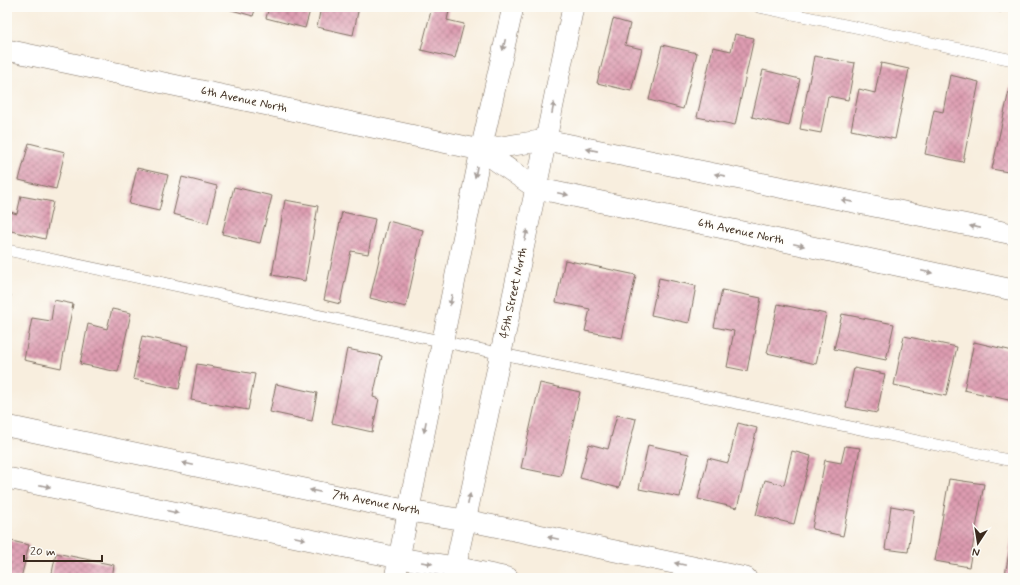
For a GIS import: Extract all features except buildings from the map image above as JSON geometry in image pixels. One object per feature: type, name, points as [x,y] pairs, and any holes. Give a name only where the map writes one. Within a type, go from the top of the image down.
[{"type":"street","points":[[397,568],[481,150],[513,7]]},
{"type":"street","name":"45th Street North","points":[[454,573],[573,7]]},
{"type":"street","name":"6th Avenue North","points":[[7,50],[481,150],[546,140],[1013,234]]},
{"type":"street","name":"6th Avenue North","points":[[481,150],[536,188],[1013,290]]},
{"type":"street","name":"7th Avenue North","points":[[7,426],[408,511],[465,520],[746,578]]},
{"type":"street","points":[[7,478],[397,568],[508,578]]},
{"type":"lane","points":[[759,7],[1013,60]]},
{"type":"lane","points":[[7,250],[1013,461]]}]
